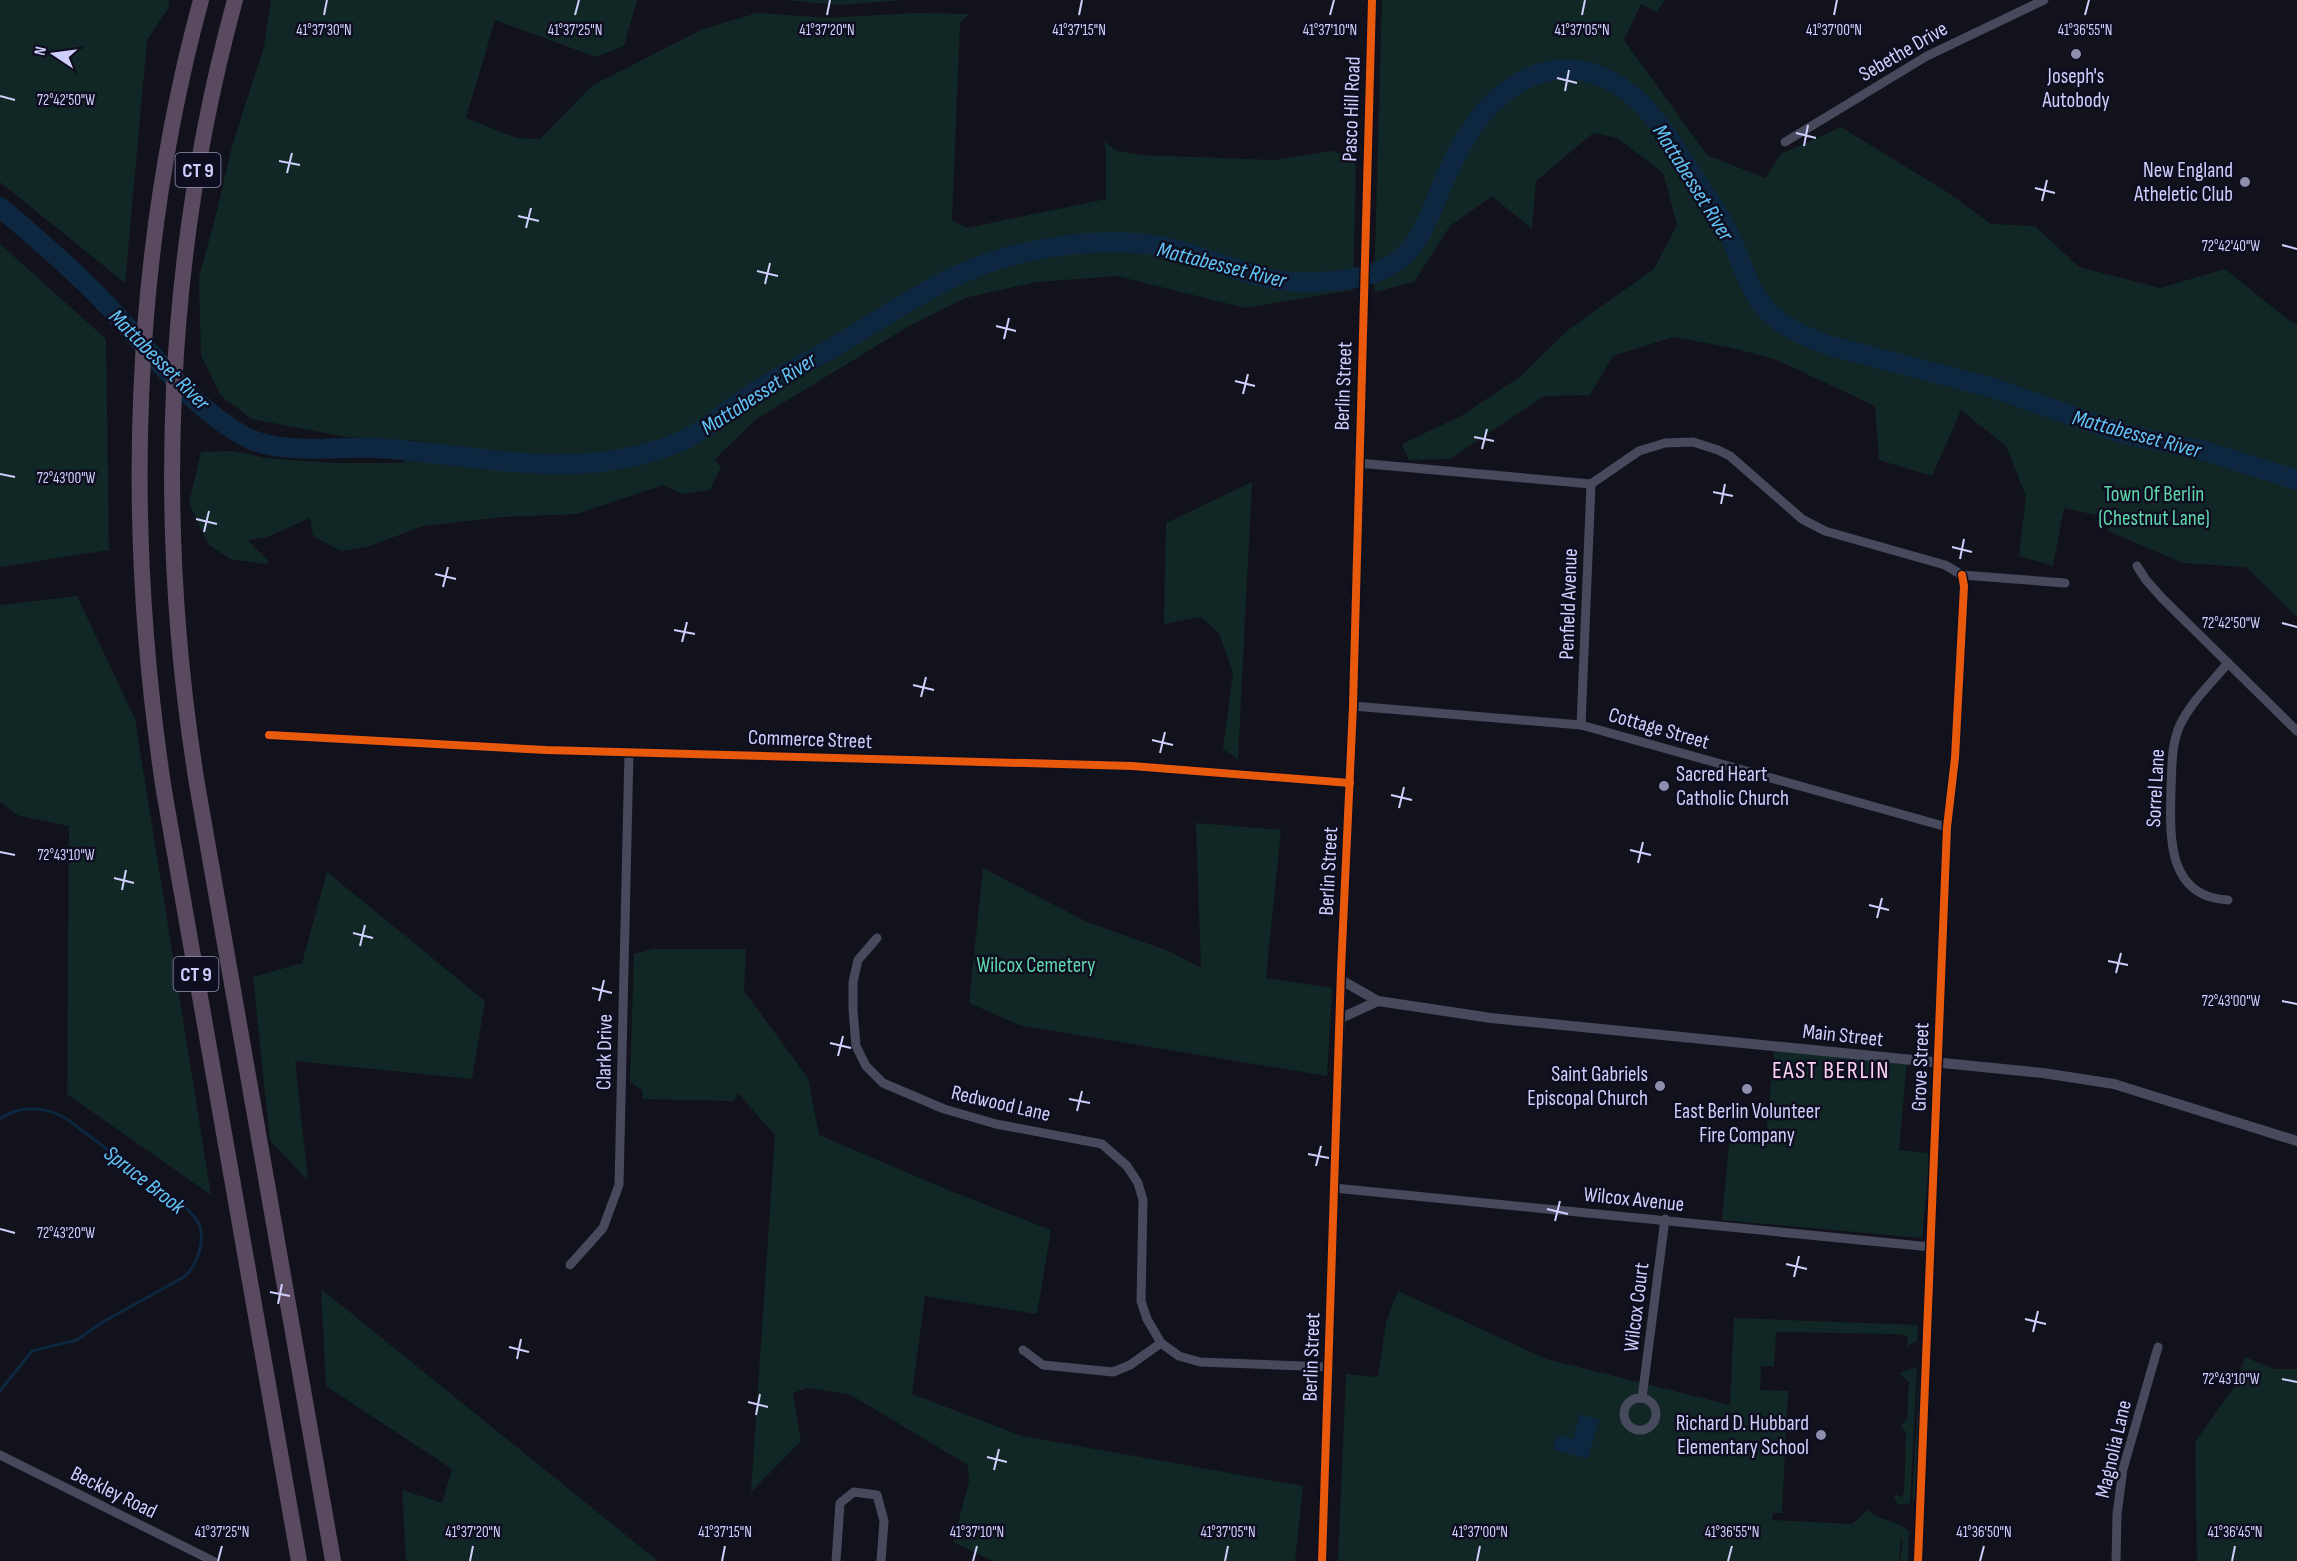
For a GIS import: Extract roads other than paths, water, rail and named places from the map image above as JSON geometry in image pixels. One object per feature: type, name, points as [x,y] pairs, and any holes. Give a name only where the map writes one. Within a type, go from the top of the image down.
[{"type":"highway","name":"CT 9","points":[[201,0],[168,146],[154,236],[146,312],[139,441],[140,546],[145,635],[157,744],[299,1561]]},
{"type":"highway","name":"CT 9","points":[[235,0],[202,144],[187,241],[176,342],[172,413],[173,552],[188,721],[333,1561]]},
{"type":"street","name":"Pasco Hill Road","points":[[1366,183],[1372,0]]},
{"type":"street","name":"Sebethe Drive","points":[[1785,142],[1927,56],[2044,0]]},
{"type":"street","name":"Berlin Street","points":[[1322,1561],[1339,1019],[1353,706],[1366,183]]},
{"type":"street","points":[[1358,463],[1591,483],[1639,451],[1679,442],[1705,445],[1741,464],[1776,498],[1802,519],[1825,531],[1945,566],[1962,575],[2066,583]]},
{"type":"street","name":"Penfield Avenue","points":[[1581,725],[1591,483]]},
{"type":"street","points":[[2137,566],[2162,598],[2297,731]]},
{"type":"street","name":"Grove Street","points":[[1918,1561],[1947,827],[1955,758],[1964,586],[1962,575]]},
{"type":"street","name":"Sorrel Lane","points":[[2228,663],[2188,711],[2177,734],[2172,762],[2170,830],[2171,847],[2176,862],[2189,883],[2205,896],[2229,900]]},
{"type":"street","name":"Cottage Street","points":[[1353,706],[1581,725],[1947,827]]},
{"type":"street","name":"Commerce Street","points":[[269,735],[462,747],[1132,766],[1350,783]]},
{"type":"street","name":"Clark Drive","points":[[570,1265],[603,1228],[618,1185],[629,752]]},
{"type":"street","name":"Redwood Lane","points":[[877,938],[858,960],[853,982],[856,1046],[866,1066],[883,1083],[944,1109],[996,1124],[1102,1144],[1116,1155],[1127,1166],[1138,1183],[1143,1200],[1141,1301],[1147,1319],[1161,1343],[1179,1356],[1200,1362],[1329,1367]]},
{"type":"street","name":"Main Street","points":[[1341,980],[1378,1001],[1491,1018],[1939,1065],[2043,1073],[2114,1084],[2297,1141]]},
{"type":"street","points":[[1339,1019],[1378,1001]]},
{"type":"street","name":"Wilcox Avenue","points":[[1334,1188],[1931,1246]]},
{"type":"street","name":"Wilcox Court","points":[[1642,1398],[1665,1220]]},
{"type":"street","points":[[1023,1350],[1043,1365],[1113,1372],[1130,1365],[1161,1343]]},
{"type":"street","name":"Magnolia Lane","points":[[2116,1561],[2117,1514],[2122,1469],[2158,1347]]},
{"type":"street","name":"Beckley Road","points":[[0,1455],[213,1561]]},
{"type":"street","points":[[836,1561],[840,1503],[854,1491],[877,1495],[884,1521],[881,1561]]},
{"type":"water","points":[[1580,1414],[1599,1420],[1588,1459],[1553,1449],[1557,1435],[1573,1439]]},
{"type":"waterway","name":"Mattabesset River","points":[[0,207],[55,254],[94,292],[171,376],[205,409],[244,436],[258,442],[291,448],[376,448],[510,462],[576,464],[610,461],[643,454],[683,441],[760,388],[826,352],[928,290],[976,267],[1027,252],[1077,244],[1110,242],[1144,244],[1174,249],[1276,280],[1309,283],[1355,278],[1375,273],[1399,260],[1416,242],[1465,140],[1495,100],[1522,81],[1535,75],[1569,69],[1597,75],[1616,84],[1648,110],[1661,126],[1722,221],[1758,299],[1770,314],[1794,331],[1831,346],[1993,388],[2124,434],[2205,451],[2297,480]]},
{"type":"waterway","name":"Spruce Brook","points":[[0,1119],[25,1109],[51,1112],[67,1119],[188,1210],[199,1224],[201,1233],[196,1261],[184,1277],[101,1323],[77,1340],[32,1351],[0,1391]]},
{"type":"place","name":"Joseph's Autobody","points":[[2076,54]]},
{"type":"place","name":"New England Atheletic Club","points":[[2245,182]]},
{"type":"place","name":"Sacred Heart Catholic Church","points":[[1664,786]]},
{"type":"place","name":"Saint Gabriels Episcopal Church","points":[[1660,1086]]},
{"type":"place","name":"East Berlin Volunteer Fire Company","points":[[1747,1089]]},
{"type":"place","name":"Richard D. Hubbard Elementary School","points":[[1821,1435]]},
{"type":"district","name":"EAST BERLIN","points":[[1831,1070]]},
{"type":"park label","name":"Town Of Berlin (Chestnut Lane)","points":[[2154,506]]},
{"type":"park label","name":"Wilcox Cemetery","points":[[1036,965]]}]
